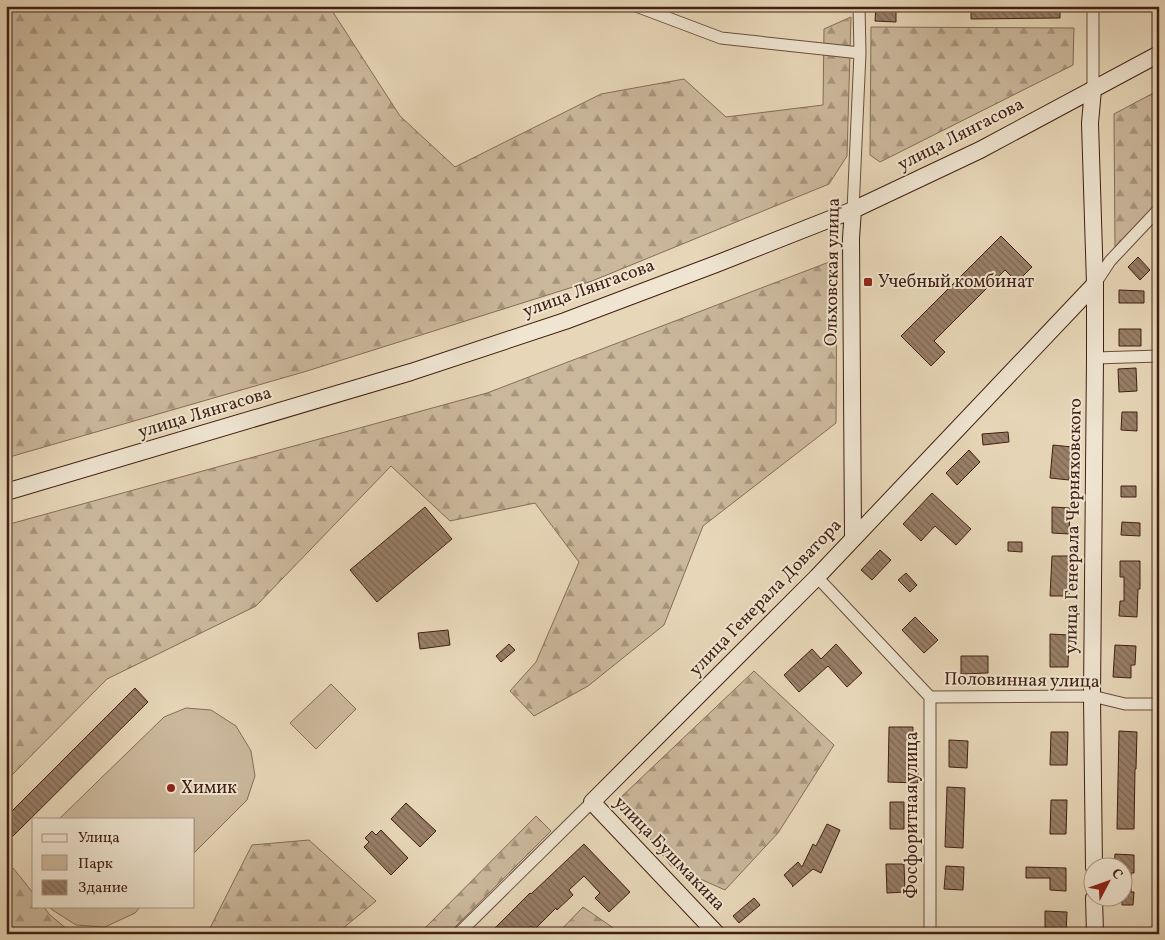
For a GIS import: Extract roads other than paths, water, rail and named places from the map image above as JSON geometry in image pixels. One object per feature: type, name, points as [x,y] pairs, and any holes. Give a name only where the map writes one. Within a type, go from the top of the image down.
[{"type":"street","points":[[636,6],[721,38],[860,53]]},
{"type":"street","name":"Ольховская улица","points":[[853,538],[851,247],[860,53],[859,6]]},
{"type":"street","points":[[1093,6],[1093,88]]},
{"type":"street","name":"улица Лянгасова","points":[[6,492],[429,366],[564,321],[724,261],[853,210],[980,150],[1159,54]]},
{"type":"street","name":"улица Генерала Черняховского","points":[[1093,88],[1090,123],[1096,358],[1092,696],[1094,858]]},
{"type":"street","points":[[1095,284],[1110,261],[1159,209]]},
{"type":"street","name":"улица Генерала Доватора","points":[[458,934],[817,577],[1095,284]]},
{"type":"street","points":[[1096,358],[1159,356]]},
{"type":"street","name":"Половинная улица","points":[[817,577],[930,697],[1092,696],[1125,704],[1159,704]]},
{"type":"street","name":"Фосфоритная улица","points":[[930,697],[930,934]]},
{"type":"street","name":"улица Бушмакина","points":[[592,802],[717,934]]},
{"type":"street","points":[[1094,908],[1095,934]]},
{"type":"place","name":"Учебный комбинат","points":[[868,282]]},
{"type":"place","name":"Химик","points":[[171,788]]}]
